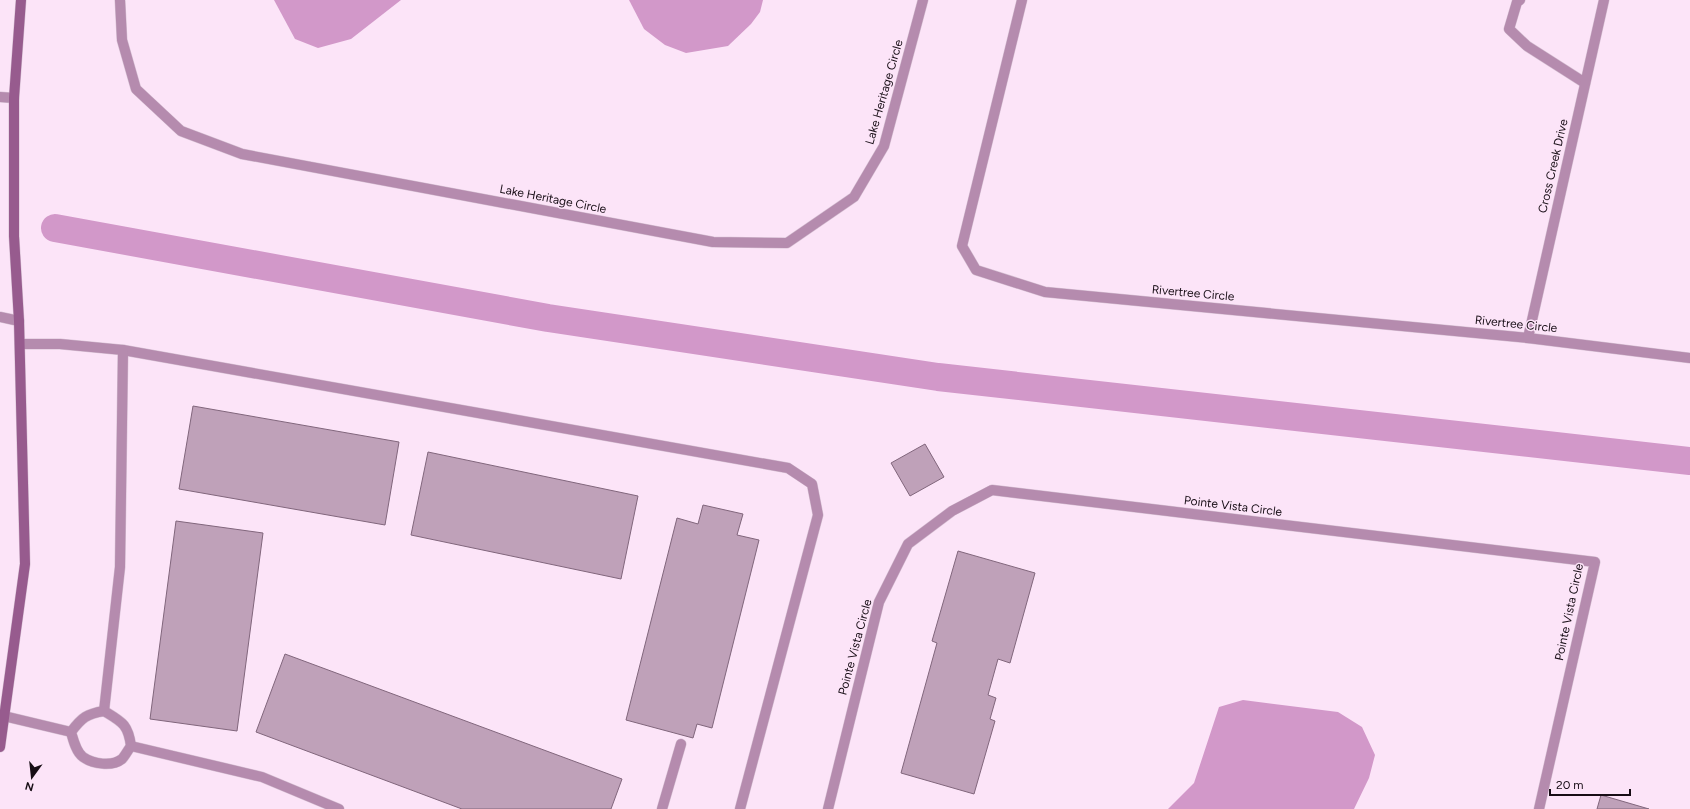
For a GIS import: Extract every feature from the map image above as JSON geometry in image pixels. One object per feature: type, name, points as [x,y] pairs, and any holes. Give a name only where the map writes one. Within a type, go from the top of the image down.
[{"type":"street","points":[[0,747],[2,716],[25,564],[20,344],[14,236],[14,98],[21,0]]},
{"type":"street","name":"Lake Heritage Circle","points":[[120,0],[122,40],[136,89],[181,131],[187,134],[242,154],[705,241],[780,243],[787,243],[854,197],[884,146],[923,0]]},
{"type":"street","name":"Rivertree Circle","points":[[1022,0],[962,246],[976,270],[1045,292],[1528,338],[1690,358]]},
{"type":"street","points":[[1520,0],[1517,2],[1509,29],[1527,46],[1585,83]]},
{"type":"street","name":"Cross Creek Drive","points":[[1528,338],[1604,0]]},
{"type":"street","points":[[0,97],[14,98]]},
{"type":"street","points":[[0,317],[19,321]]},
{"type":"street","points":[[20,344],[60,344],[124,350],[788,468],[812,484],[818,515],[740,809]]},
{"type":"street","points":[[104,711],[120,567],[124,350]]},
{"type":"street","name":"Pointe Vista Circle","points":[[828,809],[878,602],[908,544],[952,511],[992,490],[1595,562],[1539,809]]},
{"type":"street","points":[[104,711],[120,721],[129,731],[131,746],[122,759],[111,764],[98,763],[82,757],[71,732],[80,720],[91,714],[104,711]]},
{"type":"street","points":[[2,716],[71,732]]},
{"type":"street","points":[[662,809],[681,744]]},
{"type":"street","points":[[131,746],[262,777],[340,809]]},
{"type":"shaded area","points":[[274,0],[401,0],[351,39],[318,48],[295,39]]},
{"type":"shaded area","points":[[629,0],[763,0],[760,12],[751,24],[728,46],[686,53],[665,45],[644,29]]},
{"type":"shaded area","points":[[1243,700],[1338,712],[1362,727],[1375,755],[1369,778],[1354,809],[1168,809],[1194,783],[1219,707]]},
{"type":"building","points":[[193,406],[399,442],[385,525],[179,489]]},
{"type":"building","points":[[925,444],[944,477],[910,496],[891,463]]},
{"type":"building","points":[[428,452],[638,496],[621,579],[411,535]]},
{"type":"building","points":[[703,505],[743,514],[737,535],[759,540],[712,728],[697,724],[693,738],[626,720],[677,518],[698,524]]},
{"type":"building","points":[[176,521],[263,533],[237,731],[150,719]]},
{"type":"building","points":[[958,551],[1035,573],[1010,663],[998,659],[988,695],[996,698],[990,719],[995,721],[974,794],[901,773],[937,643],[932,641]]},
{"type":"building","points":[[285,654],[622,779],[611,809],[462,809],[256,732]]},
{"type":"building","points":[[1601,795],[1649,809],[1597,809]]},
{"type":"waterway","points":[[55,228],[548,318],[938,377],[1690,461]]}]
